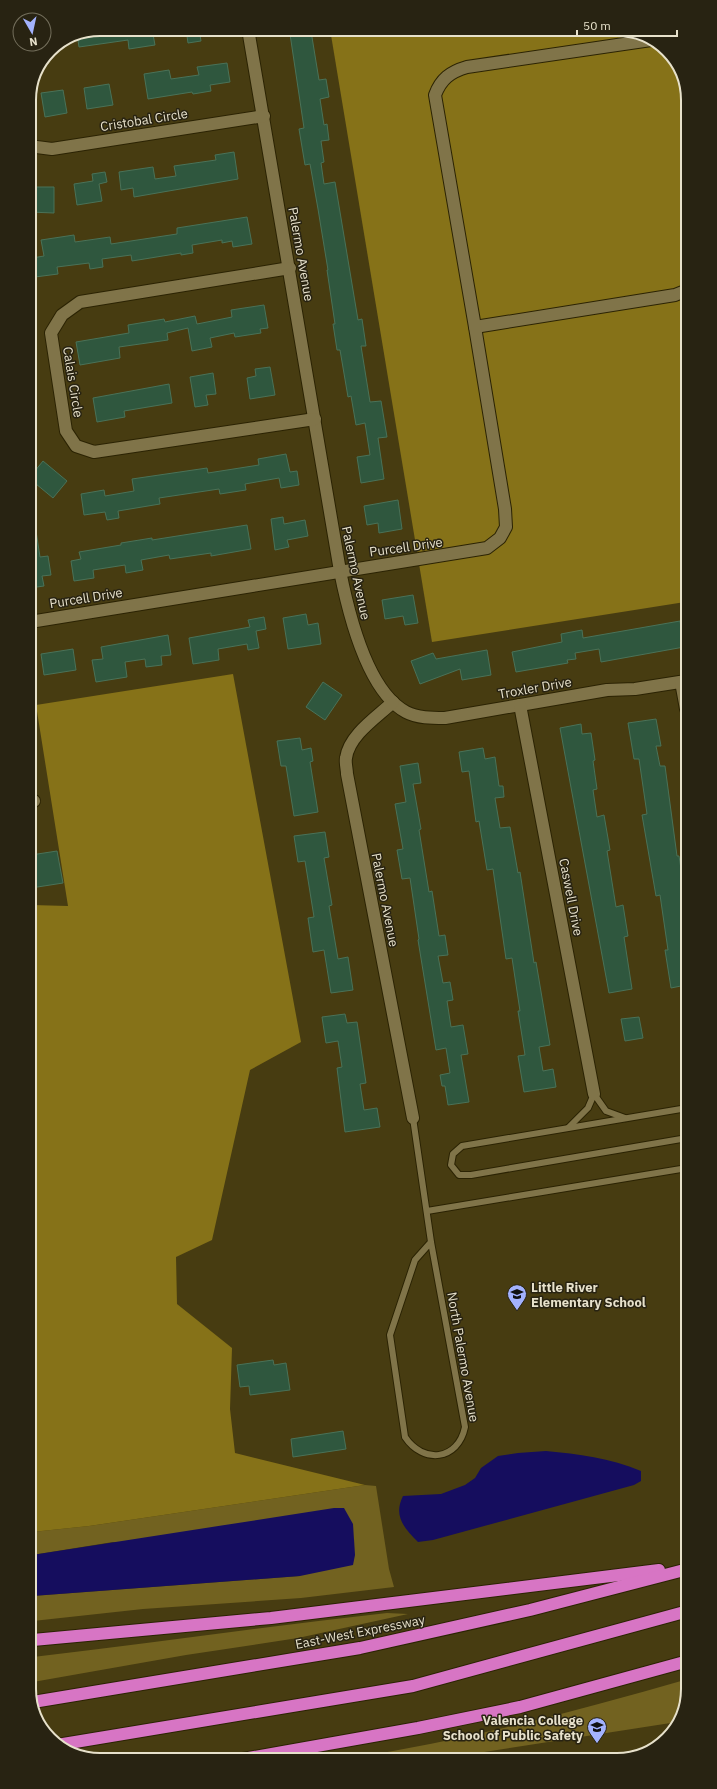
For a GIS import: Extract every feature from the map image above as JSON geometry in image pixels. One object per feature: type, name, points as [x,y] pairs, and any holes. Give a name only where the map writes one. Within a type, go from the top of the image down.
[{"type":"highway","points":[[36,1640],[271,1618],[681,1568]]},
{"type":"highway","name":"East-West Expressway","points":[[37,1701],[360,1648],[530,1610],[681,1569]]},
{"type":"highway","points":[[67,1743],[413,1686],[681,1613]]},
{"type":"highway","points":[[277,1753],[418,1728],[520,1707],[681,1663]]},
{"type":"highway","points":[[73,1746],[142,1731]]},
{"type":"street","name":"Palermo Avenue","points":[[249,36],[346,603],[355,633],[370,667],[393,702],[366,726],[351,743],[346,758],[347,774],[413,1118]]},
{"type":"street","name":"Purcell Drive","points":[[36,621],[488,548],[500,538],[506,527],[505,509],[476,327],[435,95],[438,86],[444,78],[453,71],[466,67],[642,41]]},
{"type":"street","name":"Cristobal Circle","points":[[36,147],[52,149],[264,116]]},
{"type":"street","name":"Calais Circle","points":[[290,268],[80,302],[62,315],[51,333],[66,431],[76,446],[94,452],[315,419]]},
{"type":"street","points":[[476,327],[675,295],[681,293]]},
{"type":"street","name":"Troxler Drive","points":[[393,702],[406,712],[432,718],[445,718],[607,690],[681,682]]},
{"type":"street","name":"Caswell Drive","points":[[520,704],[594,1094]]},
{"type":"lane","points":[[594,1094],[606,1111],[626,1118]]},
{"type":"lane","points":[[569,1128],[588,1108],[594,1094]]},
{"type":"lane","points":[[681,1109],[462,1146],[453,1154],[451,1165],[459,1175],[471,1175],[681,1139]]},
{"type":"lane","name":"North Palermo Avenue","points":[[413,1118],[431,1242],[465,1427],[461,1440],[452,1450],[439,1455],[429,1455],[417,1451],[411,1446],[405,1437],[390,1335],[415,1260],[431,1242]]},
{"type":"lane","points":[[427,1211],[681,1169]]},
{"type":"shaded area","points":[[331,36],[621,36],[633,38],[656,49],[668,61],[678,80],[680,88],[681,603],[432,642]]},
{"type":"shaded area","points":[[233,674],[301,1042],[250,1070],[212,1240],[176,1257],[177,1304],[232,1348],[230,1409],[235,1453],[365,1485],[89,1526],[36,1532],[36,905],[68,906],[36,705]]},
{"type":"shaded area","points":[[546,1451],[582,1455],[618,1463],[641,1471],[641,1481],[634,1485],[433,1540],[418,1542],[404,1527],[399,1510],[403,1496],[441,1494],[465,1485],[475,1478],[481,1468],[498,1456]]},
{"type":"shaded area","points":[[365,1485],[376,1486],[389,1569],[394,1587],[301,1598],[143,1609],[36,1621],[36,1596],[300,1576],[113,1542],[36,1554],[36,1532],[89,1526]]},
{"type":"shaded area","points":[[334,1508],[344,1508],[353,1524],[355,1555],[353,1565],[300,1576],[36,1596],[36,1554]]},
{"type":"shaded area","points":[[387,1613],[408,1614],[298,1638],[186,1655],[36,1681],[36,1657]]},
{"type":"shaded area","points":[[681,1681],[680,1701],[678,1709],[671,1723],[478,1753],[383,1753],[479,1734]]},
{"type":"building","points":[[100,36],[153,36],[155,45],[129,49],[128,40],[79,47],[78,40],[88,37]]},
{"type":"building","points":[[187,36],[200,36],[201,41],[188,43]]},
{"type":"building","points":[[290,36],[312,36],[319,80],[326,79],[329,97],[320,99],[324,125],[327,124],[329,140],[321,141],[324,162],[321,163],[324,184],[335,182],[358,320],[362,319],[366,346],[361,346],[370,402],[381,401],[387,437],[378,438],[384,479],[361,483],[357,457],[370,455],[365,423],[356,425],[351,396],[348,397],[340,350],[337,350],[328,270],[318,209],[310,164],[305,165],[299,129],[304,128]]},
{"type":"building","points":[[227,63],[230,82],[210,85],[211,91],[193,94],[192,92],[148,99],[144,74],[169,70],[171,79],[199,75],[197,67]]},
{"type":"building","points":[[109,84],[113,105],[87,109],[84,88]]},
{"type":"building","points":[[63,90],[67,113],[45,117],[41,93]]},
{"type":"building","points":[[234,152],[238,179],[134,197],[133,188],[121,190],[119,172],[153,167],[155,179],[176,176],[174,166],[216,160],[215,155]]},
{"type":"building","points":[[105,172],[107,182],[99,184],[102,201],[77,205],[74,184],[93,181],[92,174]]},
{"type":"building","points":[[36,187],[54,187],[54,213],[36,212]]},
{"type":"building","points":[[247,217],[252,244],[233,247],[232,241],[222,243],[222,240],[192,245],[193,253],[181,255],[181,253],[132,261],[131,255],[102,259],[103,267],[90,269],[89,263],[57,267],[58,274],[36,277],[36,257],[44,256],[41,240],[74,235],[75,242],[110,237],[111,244],[177,234],[177,228]]},
{"type":"building","points":[[264,305],[268,328],[260,329],[261,333],[235,337],[234,333],[210,338],[212,347],[192,351],[188,328],[167,333],[168,340],[119,347],[120,358],[80,365],[76,342],[129,333],[128,325],[164,319],[165,322],[195,316],[197,324],[232,317],[231,310]]},
{"type":"building","points":[[270,367],[275,395],[250,399],[247,378],[256,376],[255,369]]},
{"type":"building","points":[[213,373],[216,394],[206,395],[208,405],[195,407],[190,377]]},
{"type":"building","points":[[169,384],[172,403],[124,411],[125,417],[97,422],[93,398]]},
{"type":"building","points":[[286,454],[290,472],[297,471],[299,485],[281,488],[279,478],[245,484],[246,490],[220,494],[219,489],[159,498],[160,504],[118,511],[119,518],[107,520],[105,512],[84,515],[81,494],[104,490],[105,496],[134,491],[132,479],[207,468],[208,473],[259,465],[258,459]]},
{"type":"building","points":[[43,461],[67,481],[53,498],[36,484],[36,470]]},
{"type":"building","points":[[398,500],[402,529],[379,533],[378,523],[367,525],[364,506]]},
{"type":"building","points":[[283,517],[284,524],[305,520],[308,536],[287,540],[289,547],[275,550],[271,519]]},
{"type":"building","points":[[247,525],[251,549],[211,556],[211,553],[170,559],[169,555],[141,560],[143,570],[126,573],[125,565],[93,570],[94,578],[74,581],[71,561],[81,559],[79,552],[152,538],[152,540]]},
{"type":"building","points":[[36,531],[40,557],[48,556],[51,575],[42,576],[44,586],[36,587]]},
{"type":"building","points":[[413,595],[418,623],[405,625],[403,616],[385,619],[382,600]]},
{"type":"building","points":[[306,614],[308,625],[318,623],[321,644],[288,649],[283,618]]},
{"type":"building","points":[[264,617],[266,629],[256,631],[259,648],[248,650],[247,644],[218,649],[219,660],[193,664],[189,638],[250,627],[248,620]]},
{"type":"building","points":[[680,621],[681,628],[681,648],[601,662],[599,649],[575,653],[576,659],[567,660],[568,663],[516,672],[512,652],[562,642],[561,634],[582,630],[583,638]]},
{"type":"building","points":[[168,635],[171,655],[161,656],[162,665],[146,667],[145,659],[125,662],[127,677],[96,682],[92,660],[103,659],[101,647]]},
{"type":"building","points":[[73,649],[76,670],[44,675],[41,654]]},
{"type":"building","points":[[487,650],[491,675],[462,680],[460,669],[420,684],[411,661],[433,653],[436,659]]},
{"type":"building","points":[[323,682],[342,695],[325,720],[306,707]]},
{"type":"building","points":[[656,719],[661,746],[656,746],[660,766],[665,766],[677,856],[679,856],[681,869],[681,986],[671,988],[665,950],[668,950],[660,895],[656,896],[642,815],[647,814],[639,759],[634,759],[628,723]]},
{"type":"building","points":[[581,724],[582,734],[591,733],[597,789],[593,790],[597,817],[604,815],[610,850],[607,851],[616,907],[623,905],[628,936],[624,937],[632,989],[609,993],[560,728]]},
{"type":"building","points":[[300,738],[302,750],[311,748],[313,761],[310,762],[318,812],[294,816],[286,766],[281,766],[277,741]]},
{"type":"building","points":[[483,748],[485,759],[495,757],[499,786],[503,786],[504,797],[495,798],[500,828],[510,827],[518,873],[520,872],[534,963],[536,962],[550,1045],[539,1047],[543,1071],[553,1069],[556,1087],[524,1092],[518,1056],[525,1055],[512,958],[506,959],[493,869],[487,870],[479,821],[476,822],[469,771],[462,772],[459,752]]},
{"type":"building","points":[[418,763],[421,783],[413,784],[421,829],[419,830],[429,892],[432,891],[439,936],[445,935],[448,955],[438,956],[443,983],[450,982],[453,1000],[447,1001],[451,1027],[463,1025],[468,1054],[461,1055],[469,1102],[448,1105],[445,1086],[442,1086],[440,1075],[450,1073],[446,1048],[436,1050],[418,940],[410,878],[402,879],[397,850],[403,849],[395,804],[406,802],[400,766]]},
{"type":"building","points":[[325,832],[329,857],[324,858],[332,905],[329,906],[338,959],[348,957],[353,990],[331,993],[324,950],[313,952],[308,918],[314,917],[305,861],[298,862],[294,836]]},
{"type":"building","points":[[57,851],[63,883],[36,887],[36,854]]},
{"type":"building","points":[[345,1014],[347,1023],[357,1022],[366,1083],[360,1084],[364,1110],[377,1108],[380,1127],[345,1132],[337,1068],[342,1067],[338,1041],[326,1043],[322,1017]]},
{"type":"building","points":[[639,1017],[643,1038],[625,1041],[621,1019]]},
{"type":"building","points":[[273,1360],[274,1365],[286,1363],[290,1390],[250,1395],[249,1386],[240,1387],[237,1365]]},
{"type":"building","points":[[343,1431],[346,1449],[293,1457],[291,1439]]},
{"type":"place","name":"Little River Elementary School","points":[[517,1311]]},
{"type":"place","name":"Valencia College School of Public Safety","points":[[597,1744]]}]
